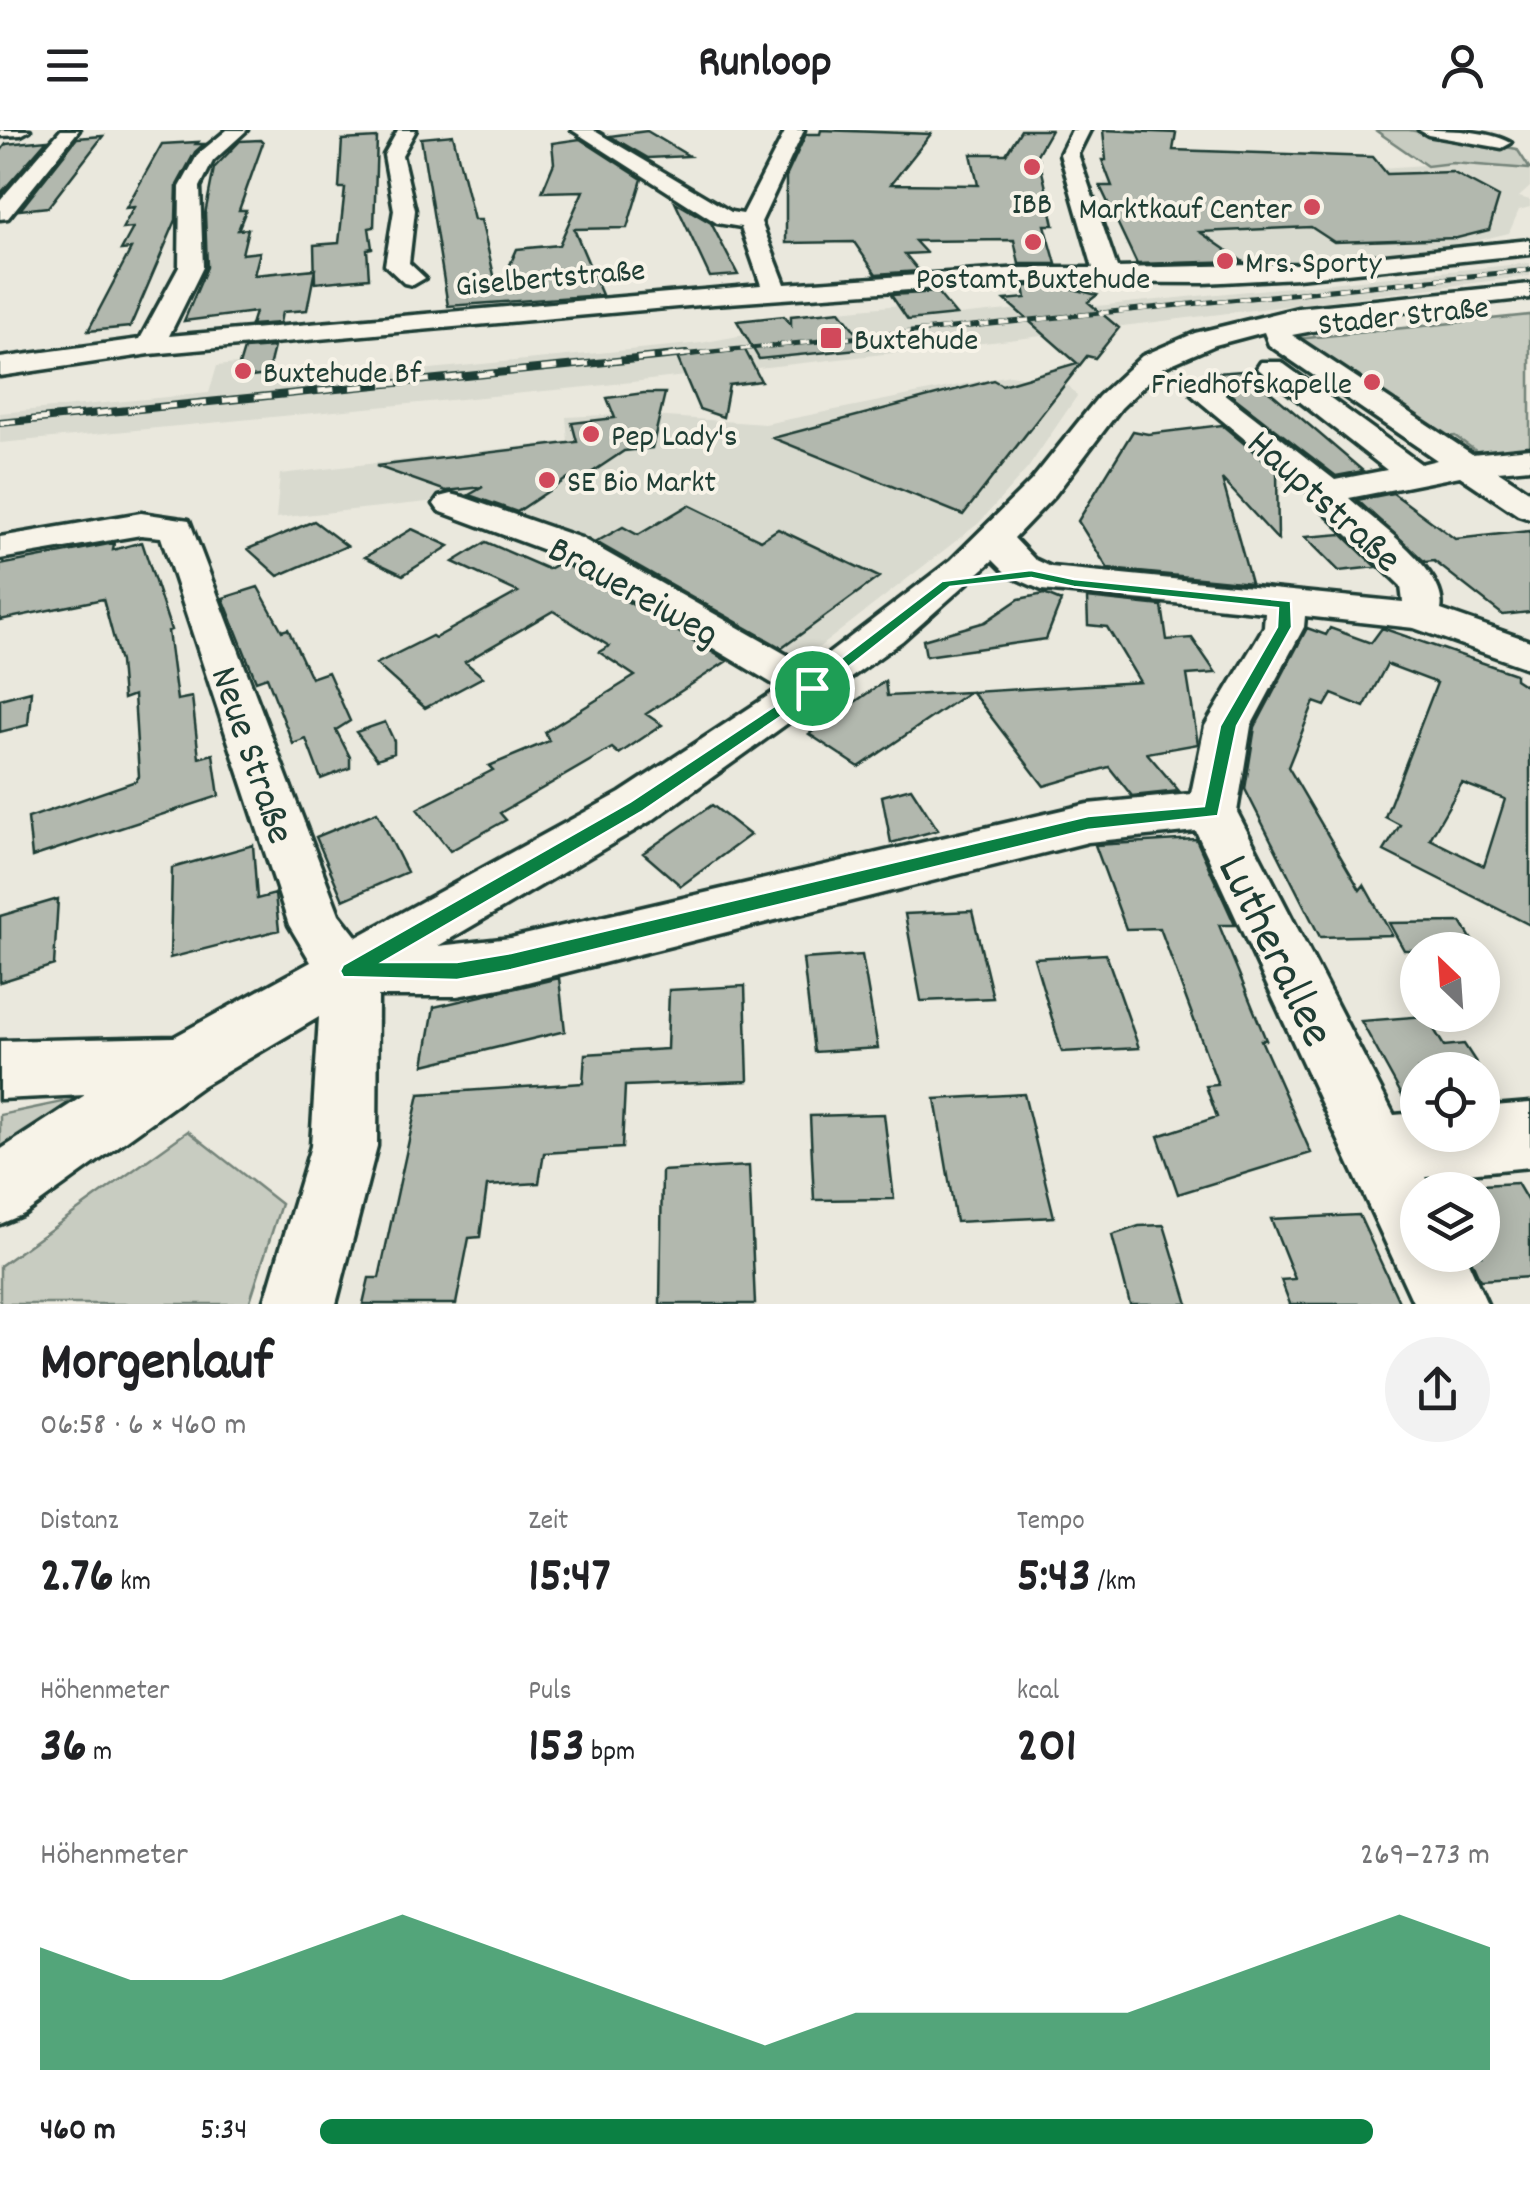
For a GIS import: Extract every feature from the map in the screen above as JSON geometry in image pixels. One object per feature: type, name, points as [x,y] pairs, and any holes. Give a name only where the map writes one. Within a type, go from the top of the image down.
[{"type":"street","points":[[0,131],[21,130]]},
{"type":"street","points":[[0,213],[70,130]]},
{"type":"street","points":[[150,346],[192,268],[190,187],[204,158],[238,130]]},
{"type":"street","points":[[407,130],[393,155],[406,204],[408,232],[398,265],[413,278]]},
{"type":"street","points":[[581,130],[725,218],[750,222]]},
{"type":"street","points":[[775,292],[750,222],[795,130]]},
{"type":"street","points":[[1080,130],[1068,154],[1087,201],[1100,260],[1108,274]]},
{"type":"street","points":[[1428,130],[1502,144]]},
{"type":"street","name":"Giselbertstraße","points":[[0,367],[150,346],[775,292],[1022,275],[1204,276],[1298,271],[1530,247]]},
{"type":"street","points":[[0,1190],[180,1066],[637,806],[812,688],[946,584],[994,539],[1042,488],[1110,402],[1138,380],[1152,362],[1181,348],[1334,310],[1530,291]]},
{"type":"street","name":"Stader Straße","points":[[1265,328],[1530,301]]},
{"type":"street","points":[[1265,328],[1530,508]]},
{"type":"street","points":[[1305,357],[1282,353],[1259,359],[1415,475]]},
{"type":"street","name":"Hauptstraße","points":[[1207,395],[1291,466],[1329,492],[1331,500],[1419,582],[1424,598],[1420,616],[1530,656]]},
{"type":"street","points":[[1329,492],[1464,465],[1530,458]]},
{"type":"street","name":"Brauereiweg","points":[[451,504],[568,546],[812,688]]},
{"type":"street","name":"Neue Straße","points":[[0,548],[141,524],[176,528],[316,925],[350,971]]},
{"type":"street","points":[[994,539],[1007,556],[1031,574]]},
{"type":"street","points":[[994,539],[1076,570],[1161,590]]},
{"type":"street","points":[[946,584],[1031,574],[1074,583],[1420,616]]},
{"type":"street","name":"Lutherallee","points":[[1286,604],[1284,627],[1228,726],[1212,812],[1400,1196]]},
{"type":"street","points":[[350,971],[457,971],[511,962],[1088,823],[1212,812]]},
{"type":"street","points":[[300,1304],[344,1146],[350,971]]},
{"type":"street","points":[[0,1070],[39,1066],[180,1066]]},
{"type":"street","points":[[1377,1148],[1530,1135]]},
{"type":"street","points":[[1436,1272],[1451,1304]]},
{"type":"shaded area","points":[[1375,130],[1409,130],[1517,149],[1530,169],[1452,163],[1427,166]]},
{"type":"shaded area","points":[[1452,163],[1530,169],[1530,187],[1519,197],[1530,200],[1530,207],[1519,210],[1509,233],[1467,243],[1275,265],[1146,270],[1134,266],[1119,212],[1103,182],[1255,177]]},
{"type":"shaded area","points":[[1530,263],[1530,276],[1001,341],[587,387],[0,443],[0,413],[209,393],[217,366],[273,360],[265,385],[701,343],[744,335],[737,321],[900,305],[917,319],[1070,304],[1077,308]]},
{"type":"shaded area","points":[[1530,315],[1530,450],[1480,454],[1455,436],[1438,438],[1288,340]]},
{"type":"shaded area","points":[[1010,375],[1069,386],[1077,396],[1028,468],[979,523],[773,683],[560,552],[437,501],[276,518],[280,474],[568,441],[566,417],[625,414],[765,424]]},
{"type":"shaded area","points":[[72,1100],[0,1150],[0,1115]]},
{"type":"shaded area","points":[[188,1131],[281,1204],[249,1304],[0,1304],[0,1266]]},
{"type":"building","points":[[821,130],[931,134],[891,184],[978,185],[971,154],[1006,154],[1021,130],[1051,130],[1035,158],[1039,159],[1054,225],[1045,225],[1056,264],[1019,264],[1014,240],[915,241],[926,253],[905,254],[919,271],[876,274],[854,242],[786,243],[786,177],[806,134],[820,134]]},
{"type":"building","points":[[1103,130],[1176,133],[1173,150],[1373,157],[1387,174],[1452,172],[1499,197],[1489,230],[1457,238],[1334,242],[1311,227],[1200,232],[1242,261],[1137,264],[1100,186],[1112,186],[1102,160],[1106,160]]},
{"type":"building","points":[[647,131],[689,156],[648,158],[610,136]]},
{"type":"building","points":[[453,135],[474,220],[481,220],[498,292],[517,249],[559,245],[583,191],[542,192],[554,163],[552,143],[580,139],[642,179],[627,228],[574,229],[602,295],[448,306],[421,138]]},
{"type":"building","points":[[103,136],[48,207],[20,210],[77,138]]},
{"type":"building","points":[[377,138],[374,227],[369,228],[372,248],[367,249],[369,278],[315,283],[314,245],[339,243],[345,188],[339,188],[342,140]]},
{"type":"building","points":[[47,140],[0,194],[0,152],[6,144]]},
{"type":"building","points":[[240,141],[263,143],[239,210],[246,210],[238,230],[248,229],[242,254],[260,252],[254,275],[315,269],[307,310],[282,312],[280,323],[251,325],[255,312],[184,321],[207,267],[205,214],[214,168]]},
{"type":"building","points":[[162,144],[204,144],[195,152],[177,185],[176,220],[130,327],[88,331],[131,249],[121,250],[133,228],[122,229],[134,207],[126,208]]},
{"type":"building","points":[[675,202],[711,223],[738,275],[710,277]]},
{"type":"building","points":[[1024,286],[1062,286],[1097,295],[1088,302],[1119,328],[1095,358],[1087,356],[963,515],[773,438],[993,380],[1002,385],[1077,363],[1005,300],[1026,298]]},
{"type":"building","points":[[937,292],[956,315],[908,320],[891,295]]},
{"type":"building","points":[[840,311],[868,348],[759,359],[737,321],[784,316],[791,325],[791,316]]},
{"type":"building","points":[[274,347],[267,375],[235,379],[244,349]]},
{"type":"building","points":[[745,350],[761,381],[729,385],[723,417],[699,409],[677,357]]},
{"type":"building","points":[[1242,371],[1363,471],[1336,476],[1204,374]]},
{"type":"building","points":[[665,393],[652,448],[624,451],[582,479],[568,478],[517,512],[469,495],[483,487],[446,491],[376,466],[577,442],[572,423],[615,418],[607,398]]},
{"type":"building","points":[[1222,425],[1277,471],[1278,540],[1222,479],[1251,583],[1108,569],[1078,521],[1133,431],[1148,434]]},
{"type":"building","points":[[1393,493],[1455,539],[1530,531],[1530,612],[1503,615],[1434,561],[1425,562],[1357,500]]},
{"type":"building","points":[[689,505],[761,540],[778,529],[879,577],[782,648],[596,542],[623,527],[638,535]]},
{"type":"building","points":[[314,521],[347,546],[278,576],[248,549]]},
{"type":"building","points":[[412,529],[449,546],[403,575],[365,557]]},
{"type":"building","points":[[1342,534],[1376,567],[1339,571],[1305,537]]},
{"type":"building","points":[[142,542],[171,630],[168,631],[177,700],[192,697],[199,758],[213,754],[219,796],[32,857],[28,818],[136,781],[139,776],[134,695],[123,699],[120,662],[103,599],[0,620],[0,565],[114,543],[113,550]]},
{"type":"building","points":[[486,542],[548,569],[561,562],[727,661],[646,714],[662,725],[619,754],[612,748],[500,813],[506,820],[450,851],[417,809],[493,770],[489,766],[549,741],[545,732],[635,676],[599,652],[609,646],[553,611],[465,662],[483,677],[425,708],[376,664],[432,636],[435,638],[518,592],[453,562]]},
{"type":"building","points":[[258,587],[282,631],[288,629],[311,678],[328,672],[350,721],[336,730],[350,757],[350,768],[321,779],[306,739],[293,744],[267,677],[256,681],[223,598]]},
{"type":"building","points":[[1044,594],[1061,601],[1046,639],[926,656],[923,640],[985,622],[1019,599]]},
{"type":"building","points":[[1087,598],[1162,606],[1167,640],[1192,638],[1216,673],[1187,675],[1198,744],[1147,753],[1179,791],[1132,796],[1109,767],[1044,786],[972,692],[1140,682],[1107,627],[1088,625]]},
{"type":"building","points":[[1307,628],[1326,635],[1330,628],[1371,643],[1382,628],[1515,674],[1515,679],[1530,689],[1530,925],[1384,851],[1400,825],[1385,817],[1437,683],[1387,664],[1364,707],[1332,694],[1325,706],[1314,702],[1288,767],[1360,890],[1364,885],[1392,935],[1320,937],[1245,789],[1255,727]],"holes":[[[1462,783],[1505,799],[1484,866],[1430,839]]]},
{"type":"building","points":[[885,681],[887,696],[969,692],[859,767],[809,734]]},
{"type":"building","points":[[31,691],[28,725],[0,732],[0,699]]},
{"type":"building","points":[[385,722],[394,741],[394,753],[377,759],[356,732]]},
{"type":"building","points":[[911,788],[938,830],[891,843],[882,796]]},
{"type":"building","points":[[712,805],[750,835],[681,886],[643,853]]},
{"type":"building","points":[[377,812],[407,872],[343,900],[316,837]]},
{"type":"building","points":[[1196,839],[1235,925],[1219,925],[1266,1040],[1261,1040],[1311,1153],[1178,1194],[1158,1136],[1217,1117],[1206,1086],[1218,1085],[1160,928],[1126,929],[1095,845]]},
{"type":"building","points":[[253,845],[257,899],[275,894],[279,930],[170,958],[172,868]]},
{"type":"building","points":[[58,899],[54,965],[0,982],[0,916]]},
{"type":"building","points":[[972,911],[993,998],[921,1001],[905,914]]},
{"type":"building","points":[[1461,922],[1467,932],[1400,932],[1400,943],[1389,923]]},
{"type":"building","points":[[1106,954],[1139,1048],[1062,1052],[1034,958]]},
{"type":"building","points":[[862,955],[878,1048],[814,1052],[803,959]]},
{"type":"building","points":[[559,978],[565,1031],[424,1065],[434,1007]]},
{"type":"building","points":[[745,986],[748,1081],[625,1086],[622,1148],[544,1153],[539,1183],[487,1186],[480,1237],[469,1238],[456,1304],[363,1304],[369,1278],[379,1278],[419,1094],[583,1083],[585,1054],[667,1049],[669,990]]},
{"type":"building","points":[[1400,1018],[1400,1032],[1436,1032],[1444,1046],[1464,1044],[1469,1052],[1400,1052],[1400,1092],[1361,1021]]},
{"type":"building","points":[[1024,1094],[1054,1217],[956,1222],[935,1099]]},
{"type":"building","points":[[884,1114],[894,1199],[814,1200],[810,1116]]},
{"type":"building","points":[[749,1166],[755,1304],[660,1304],[662,1171]]},
{"type":"building","points":[[1517,1183],[1530,1205],[1530,1277],[1480,1280],[1476,1272],[1500,1272],[1500,1184]]},
{"type":"building","points":[[1359,1215],[1400,1304],[1290,1304],[1281,1280],[1295,1279],[1271,1219]]},
{"type":"building","points":[[1164,1225],[1188,1304],[1130,1304],[1112,1235],[1139,1226]]},
{"type":"railway","points":[[661,357],[1530,270]]},
{"type":"railway","points":[[0,423],[686,354]]},
{"type":"place","name":"IBB","points":[[1032,167]]},
{"type":"place","name":"Marktkauf Center","points":[[1312,207]]},
{"type":"place","name":"Postamt Buxtehude","points":[[1033,242]]},
{"type":"place","name":"Mrs. Sporty","points":[[1225,261]]},
{"type":"place","name":"Buxtehude","points":[[831,338]]},
{"type":"place","name":"Buxtehude Bf","points":[[243,371]]},
{"type":"place","name":"Friedhofskapelle","points":[[1372,382]]},
{"type":"place","name":"Pep Lady's","points":[[591,434]]},
{"type":"place","name":"SE Bio Markt","points":[[547,480]]},
{"type":"route","points":[[1031,574],[1074,583],[1286,604],[1284,627],[1228,726],[1212,812],[1088,823],[511,962],[457,971],[350,971],[637,806],[812,688],[946,584],[1031,574]]}]
